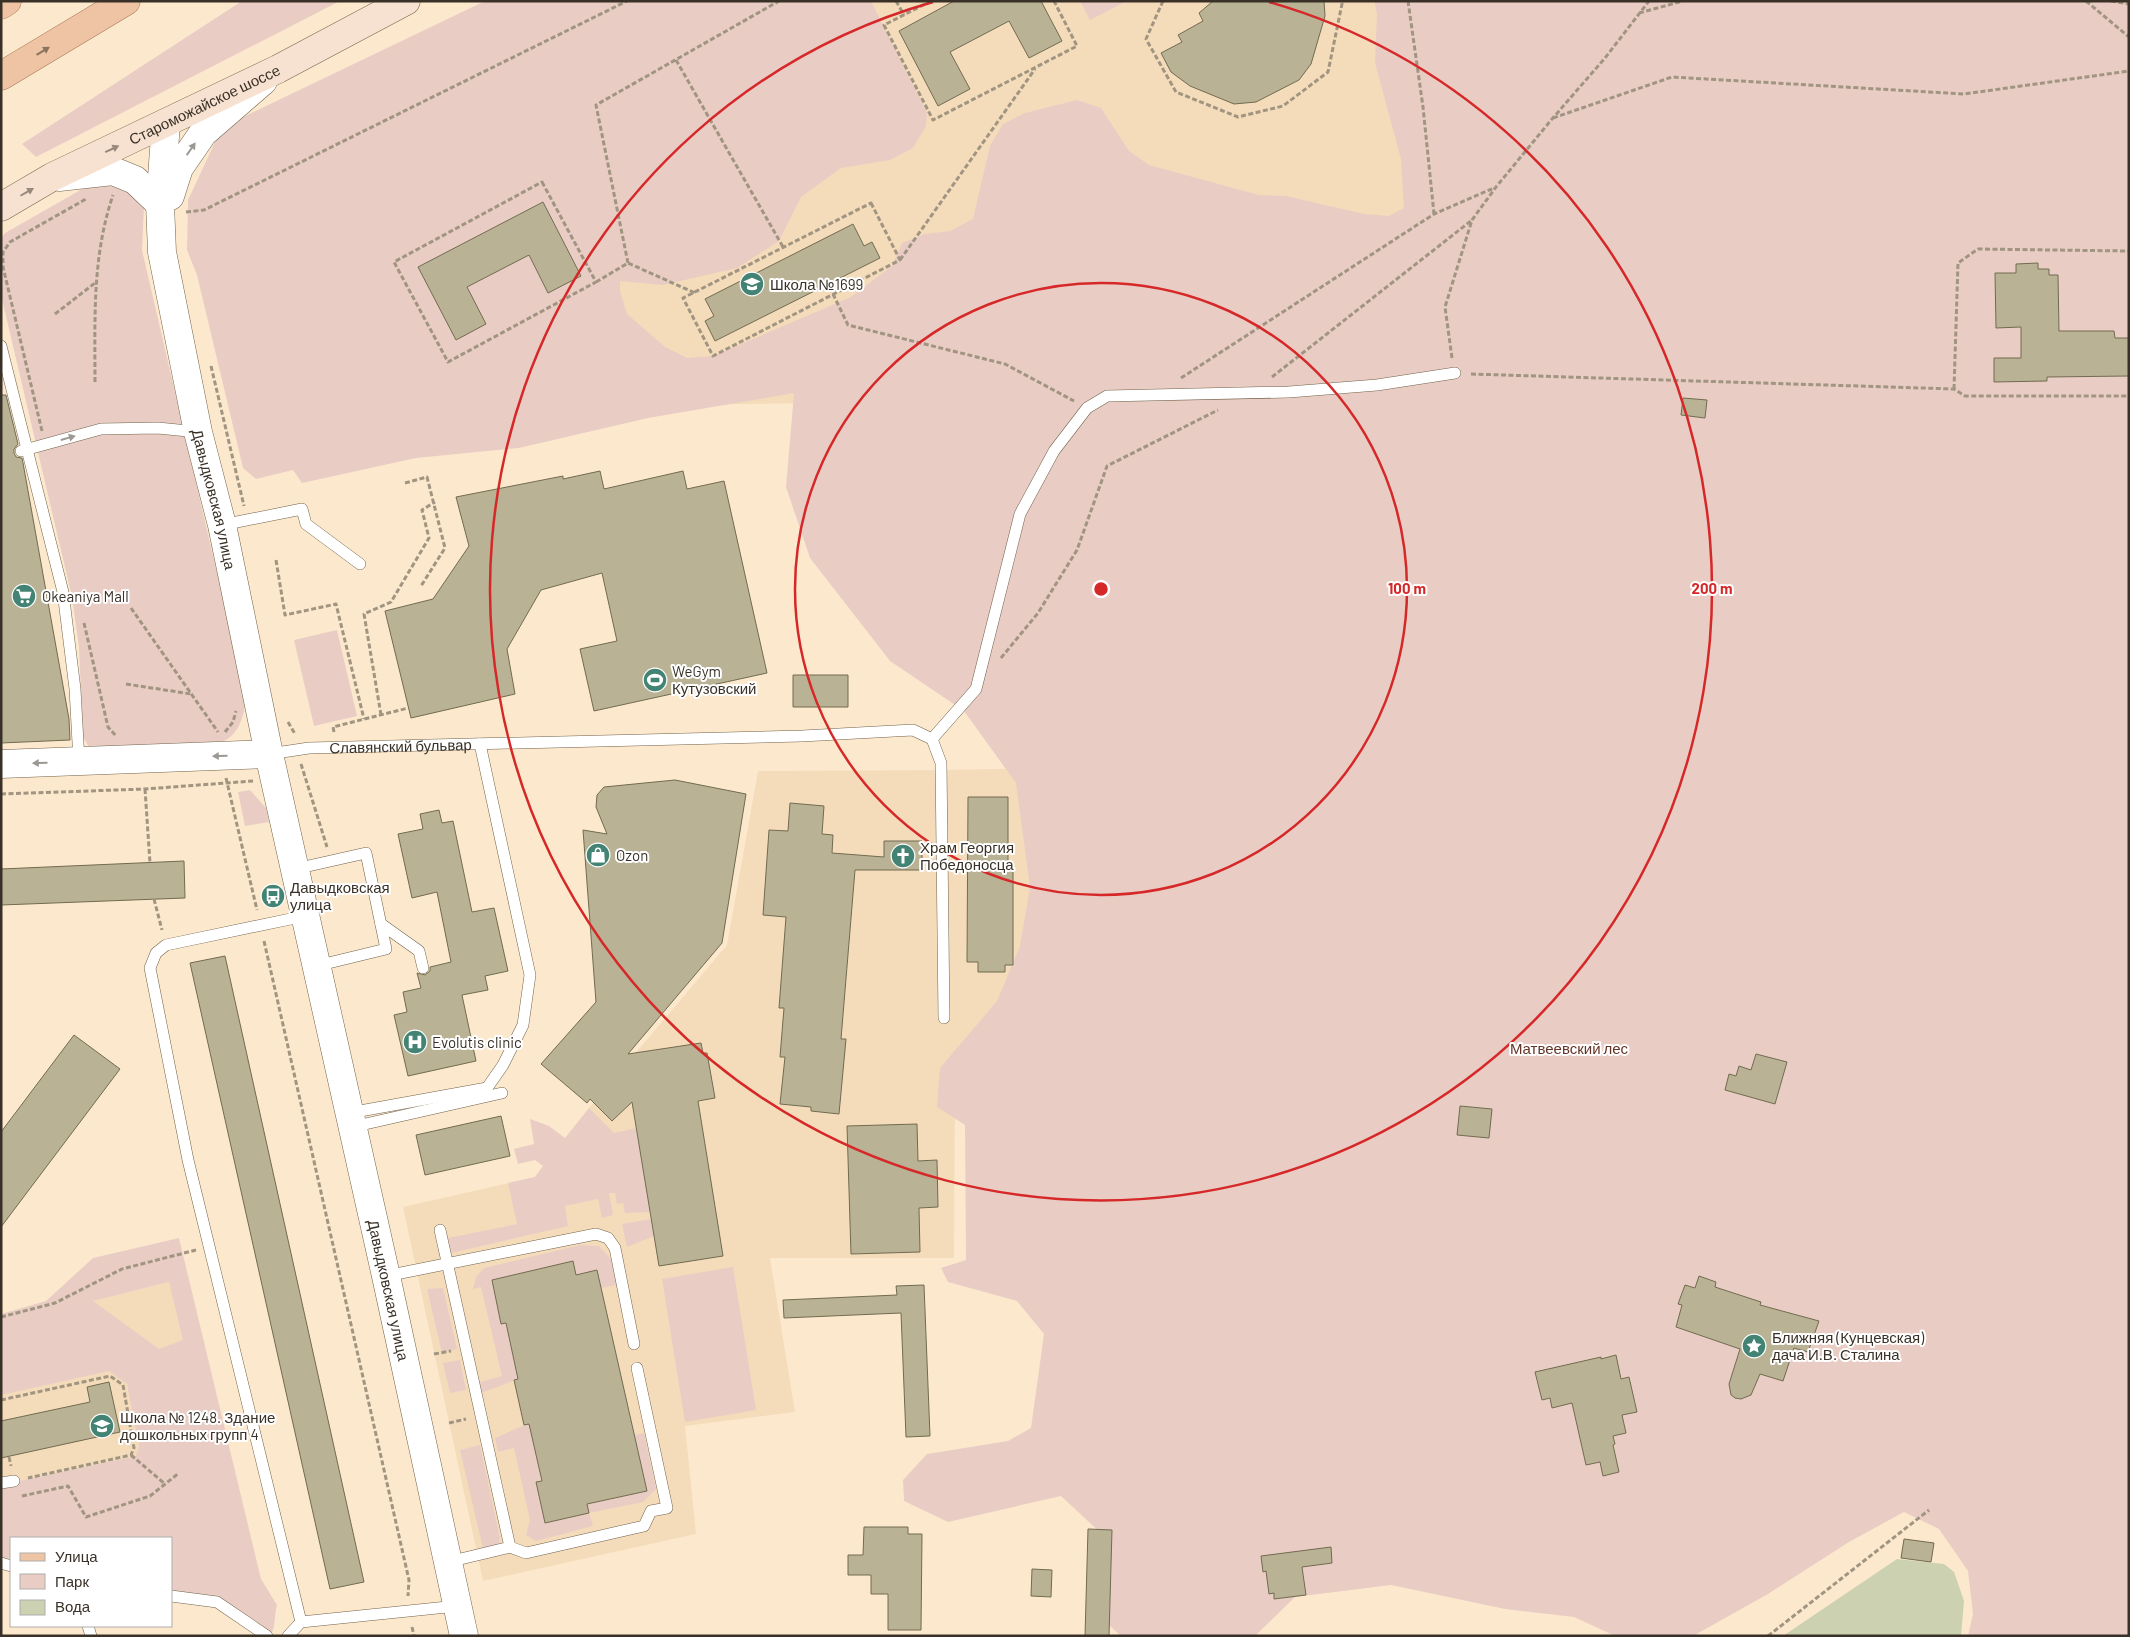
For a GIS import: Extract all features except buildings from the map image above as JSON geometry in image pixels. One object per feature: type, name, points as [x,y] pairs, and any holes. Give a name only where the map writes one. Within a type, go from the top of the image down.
[{"type":"main road","points":[[1,5],[7,1]]},
{"type":"main road","points":[[1,76],[126,1]]},
{"type":"main road","name":"Староможайское шоссе","points":[[1,207],[52,177],[278,69],[406,1]]},
{"type":"street","points":[[167,214],[179,168],[203,133],[278,69]]},
{"type":"street","name":"Давыдковская улица","points":[[166,123],[167,214],[162,252],[198,432],[222,525],[271,766],[386,1276],[464,1636]]},
{"type":"street","points":[[52,177],[113,171],[135,180],[167,214]]},
{"type":"street","name":"Славянский бульвар","points":[[1,764],[79,761],[271,766]]},
{"type":"lane","points":[[1,346],[25,451],[63,592],[75,689],[79,761]]},
{"type":"lane","points":[[944,1018],[941,763],[932,739],[976,689],[1020,514],[1054,451],[1088,408],[1107,396],[1252,394],[1377,385],[1455,373]]},
{"type":"lane","points":[[25,451],[101,429],[158,428],[198,432]]},
{"type":"lane","points":[[222,525],[302,509],[306,524],[360,564]]},
{"type":"lane","name":"Славянский бульвар","points":[[271,766],[309,748],[802,736],[913,730],[932,739]]},
{"type":"lane","points":[[351,1120],[487,1088],[504,1065],[522,1025],[530,975],[480,744]]},
{"type":"lane","points":[[295,869],[366,853],[386,949],[316,966]]},
{"type":"lane","points":[[301,1622],[188,1160],[150,968],[156,953],[166,945],[305,916]]},
{"type":"lane","points":[[381,924],[419,951],[423,968]]},
{"type":"lane","points":[[351,1120],[502,1093]]},
{"type":"lane","points":[[440,1230],[510,1547]]},
{"type":"lane","points":[[386,1276],[596,1234],[608,1238],[616,1248],[634,1344]]},
{"type":"lane","points":[[448,1562],[510,1547],[526,1553],[644,1526],[651,1511],[667,1508],[638,1368]]},
{"type":"lane","points":[[1,1483],[14,1481]]},
{"type":"lane","points":[[172,1596],[217,1602],[267,1636]]},
{"type":"lane","points":[[288,1636],[301,1622],[457,1606]]},
{"type":"path","points":[[167,214],[204,210],[627,1]]},
{"type":"path","points":[[628,263],[596,104],[779,1]]},
{"type":"path","points":[[896,1],[904,15]]},
{"type":"path","points":[[931,1],[884,25],[933,120],[1077,46],[1054,1]]},
{"type":"path","points":[[1163,1],[1146,39],[1176,92],[1238,117],[1283,106],[1328,72],[1342,4],[1341,1]]},
{"type":"path","points":[[1408,1],[1423,107],[1434,214]]},
{"type":"path","points":[[1001,658],[1038,613],[1077,550],[1107,466],[1252,394],[1472,220],[1496,187],[1552,118],[1605,58],[1649,1]]},
{"type":"path","points":[[1639,13],[1683,1]]},
{"type":"path","points":[[2086,1],[2129,37]]},
{"type":"path","points":[[2111,1],[2129,4]]},
{"type":"path","points":[[676,60],[783,248]]},
{"type":"path","points":[[900,260],[871,203],[683,298],[713,356],[900,260],[1036,67]]},
{"type":"path","points":[[1552,118],[1672,77],[1964,94],[2129,71]]},
{"type":"path","points":[[596,282],[542,182],[394,262],[448,362],[596,282],[628,263]]},
{"type":"path","points":[[1154,396],[1434,214],[1496,187]]},
{"type":"path","points":[[95,382],[95,283],[104,221],[114,194]]},
{"type":"path","points":[[45,445],[2,267],[3,252],[10,242],[92,195]]},
{"type":"path","points":[[1472,220],[1445,307],[1455,373],[1954,388],[1965,396],[2129,396]]},
{"type":"path","points":[[1954,388],[1958,263],[1978,249],[2129,251]]},
{"type":"path","points":[[628,263],[695,293]]},
{"type":"path","points":[[56,314],[95,283]]},
{"type":"path","points":[[833,294],[848,325],[1005,364],[1088,408]]},
{"type":"path","points":[[405,483],[427,477],[435,502],[445,548],[421,586]]},
{"type":"path","points":[[381,715],[364,614],[390,602],[429,538],[422,510],[435,502]]},
{"type":"path","points":[[276,560],[285,615],[336,604],[364,719]]},
{"type":"path","points":[[131,608],[221,736]]},
{"type":"path","points":[[84,620],[108,727],[118,738]]},
{"type":"path","points":[[126,684],[191,694]]},
{"type":"path","points":[[211,737],[221,736],[233,722],[238,704]]},
{"type":"path","points":[[335,748],[333,727],[408,708]]},
{"type":"path","points":[[1,794],[227,784],[271,766]]},
{"type":"path","points":[[225,775],[409,1580],[408,1611],[414,1636]]},
{"type":"path","points":[[145,789],[150,863]]},
{"type":"path","points":[[154,899],[166,945]]},
{"type":"path","points":[[1,1317],[55,1303],[122,1269],[209,1247]]},
{"type":"path","points":[[1,1400],[110,1376],[123,1385],[134,1448],[131,1455]]},
{"type":"path","points":[[14,1481],[131,1455]]},
{"type":"path","points":[[131,1455],[165,1484]]},
{"type":"path","points":[[18,1497],[68,1486],[86,1517],[150,1496],[179,1473]]},
{"type":"path","points":[[1768,1636],[1929,1510]]},
{"type":"shaded area","name":"Школа №1699","points":[[652,1],[1395,1],[1423,204],[1142,372],[817,403],[437,408]]},
{"type":"shaded area","points":[[1040,768],[1038,988],[955,1071],[954,1258],[770,1258],[795,1412],[685,1426],[696,1534],[483,1581],[403,1207],[535,1177],[589,1108],[727,945],[758,771]]},
{"type":"shaded area","name":"Школа № 1248. Здание дошкольных групп 4","points":[[170,1282],[230,1536],[1,1511],[1,1322]]},
{"type":"green space","points":[[242,1],[340,1],[36,157],[22,144]]},
{"type":"green space","name":"Матвеевский лес","points":[[485,1],[871,1],[927,113],[926,126],[913,148],[890,160],[841,168],[801,197],[779,241],[737,268],[663,285],[620,281],[620,291],[627,314],[665,347],[687,358],[713,356],[851,297],[892,266],[902,243],[925,234],[950,231],[973,219],[990,146],[1003,124],[1025,113],[1077,100],[1101,108],[1129,151],[1149,165],[1259,195],[1286,196],[1364,214],[1389,216],[1404,208],[1401,159],[1375,63],[1377,13],[1374,1],[2129,1],[2129,1636],[1968,1636],[1973,1614],[1968,1571],[1939,1529],[1904,1512],[1849,1542],[1768,1594],[1693,1636],[1615,1636],[1574,1617],[1505,1609],[1391,1585],[1295,1597],[1255,1636],[1121,1636],[1101,1618],[1104,1536],[1061,1496],[948,1522],[904,1501],[903,1480],[927,1454],[1008,1441],[1031,1428],[1044,1334],[1017,1301],[948,1282],[941,1268],[966,1260],[965,1125],[937,1107],[940,1068],[997,1001],[1020,946],[1030,887],[1016,783],[964,711],[890,661],[810,558],[786,487],[794,393],[648,418],[519,448],[416,458],[302,483],[293,470],[256,479],[243,468],[197,275],[187,250],[188,200],[222,127]]},
{"type":"green space","points":[[1080,1],[1127,1],[1090,20]]},
{"type":"green space","points":[[105,176],[120,179],[144,206],[142,250],[246,698],[244,712],[236,730],[221,742],[89,747],[83,737],[79,647],[72,597],[1,295],[1,238],[5,233]]},
{"type":"green space","points":[[337,630],[357,716],[314,726],[294,640]]},
{"type":"green space","points":[[250,790],[266,808],[269,822],[245,826],[238,792]]},
{"type":"green space","points":[[589,1108],[614,1133],[636,1128],[650,1212],[625,1213],[623,1203],[617,1204],[615,1193],[609,1193],[613,1215],[602,1218],[598,1199],[565,1206],[568,1226],[451,1253],[448,1238],[517,1224],[508,1183],[535,1177],[543,1166],[535,1160],[518,1164],[514,1149],[534,1144],[530,1119],[549,1126],[565,1138]]},
{"type":"green space","points":[[651,1219],[654,1236],[627,1247],[622,1224]]},
{"type":"green space","points":[[179,1238],[261,1579],[277,1605],[274,1628],[271,1635],[220,1601],[172,1593],[172,1537],[10,1537],[10,1563],[1,1561],[1,1485],[136,1456],[139,1446],[127,1384],[109,1371],[1,1395],[1,1314],[46,1301],[93,1258]],"holes":[[[169,1282],[183,1340],[159,1349],[93,1301]]]},
{"type":"green space","points":[[580,1245],[599,1246],[611,1259],[617,1285],[601,1288],[597,1270],[576,1275],[573,1261],[492,1280],[501,1323],[506,1323],[518,1379],[476,1395],[474,1384],[502,1376],[481,1287],[473,1289],[476,1277],[484,1268]]},
{"type":"green space","points":[[733,1267],[756,1410],[685,1422],[662,1279]]},
{"type":"green space","points":[[443,1288],[457,1349],[442,1353],[427,1289]]},
{"type":"green space","points":[[460,1360],[466,1390],[450,1393],[443,1363]]},
{"type":"green space","points":[[529,1423],[542,1481],[536,1483],[545,1523],[589,1513],[593,1526],[536,1541],[526,1535],[530,1520],[514,1448],[498,1452],[495,1438]]},
{"type":"green space","points":[[644,1433],[656,1489],[643,1502],[589,1513],[587,1501],[597,1502],[646,1491],[634,1435]]},
{"type":"green space","points":[[480,1445],[500,1538],[497,1550],[484,1553],[460,1450]]},
{"type":"water","points":[[1897,1559],[1944,1564],[1954,1572],[1964,1601],[1961,1636],[1783,1636]]},
{"type":"place","name":"Школа №1699","points":[[752,284]]},
{"type":"place","name":"Okeaniya Mall","points":[[24,596]]},
{"type":"place","name":"WeGym Кутузовский","points":[[655,680]]},
{"type":"place","name":"Ozon","points":[[598,855]]},
{"type":"place","name":"Храм Георгия Победоносца","points":[[903,856]]},
{"type":"place","name":"Давыдковская улица","points":[[273,896]]},
{"type":"place","name":"Evolutis clinic","points":[[415,1042]]},
{"type":"place","name":"Ближняя (Кунцевская) дача И.В. Сталина","points":[[1754,1346]]},
{"type":"place","name":"Школа № 1248. Здание дошкольных групп 4","points":[[102,1426]]}]
